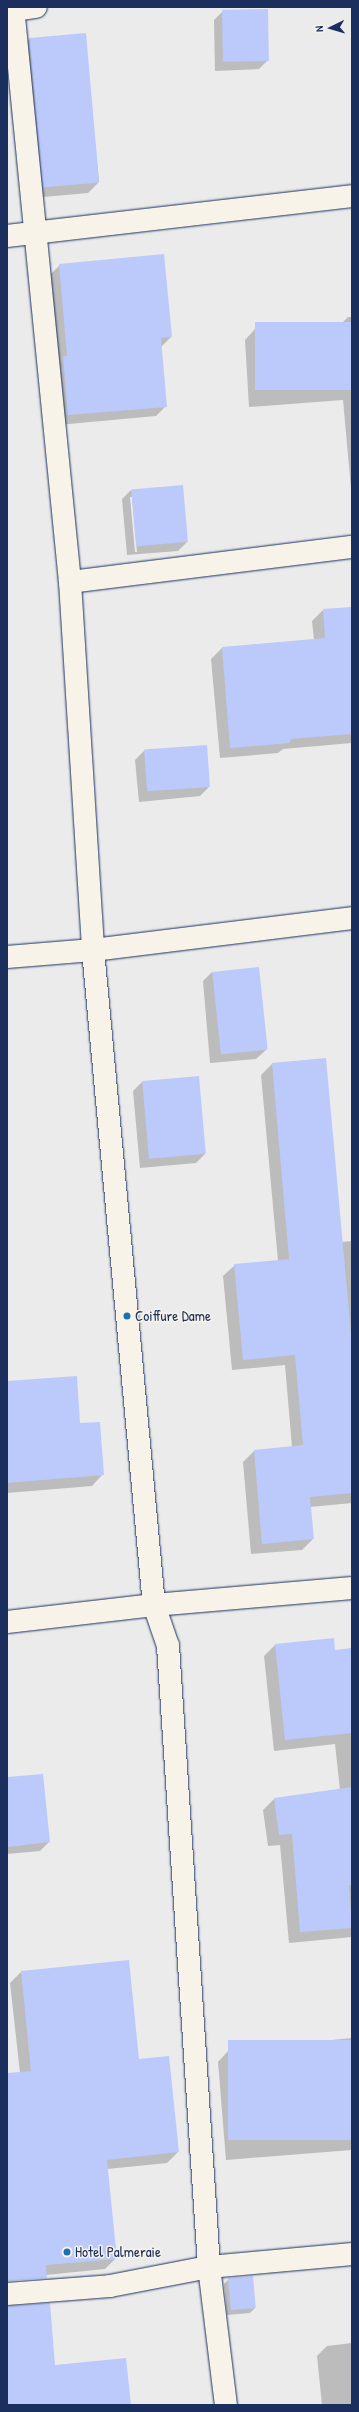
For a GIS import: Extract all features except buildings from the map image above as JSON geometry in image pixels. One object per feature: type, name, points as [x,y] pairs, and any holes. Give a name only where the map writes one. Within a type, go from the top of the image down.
[{"type":"street","points":[[36,7],[11,10],[70,582],[93,950],[154,1606],[168,1646],[210,2267],[226,2405]]},
{"type":"street","points":[[7,236],[352,196]]},
{"type":"street","points":[[70,582],[352,547]]},
{"type":"street","points":[[7,957],[93,950],[352,918]]},
{"type":"street","points":[[7,1622],[154,1606],[352,1588]]},
{"type":"street","points":[[7,2294],[110,2286],[210,2267],[352,2254]]},
{"type":"place","name":"Coiffure Dame","points":[[127,1316]]},
{"type":"place","name":"Hotel Palmeraie","points":[[67,2252]]}]
